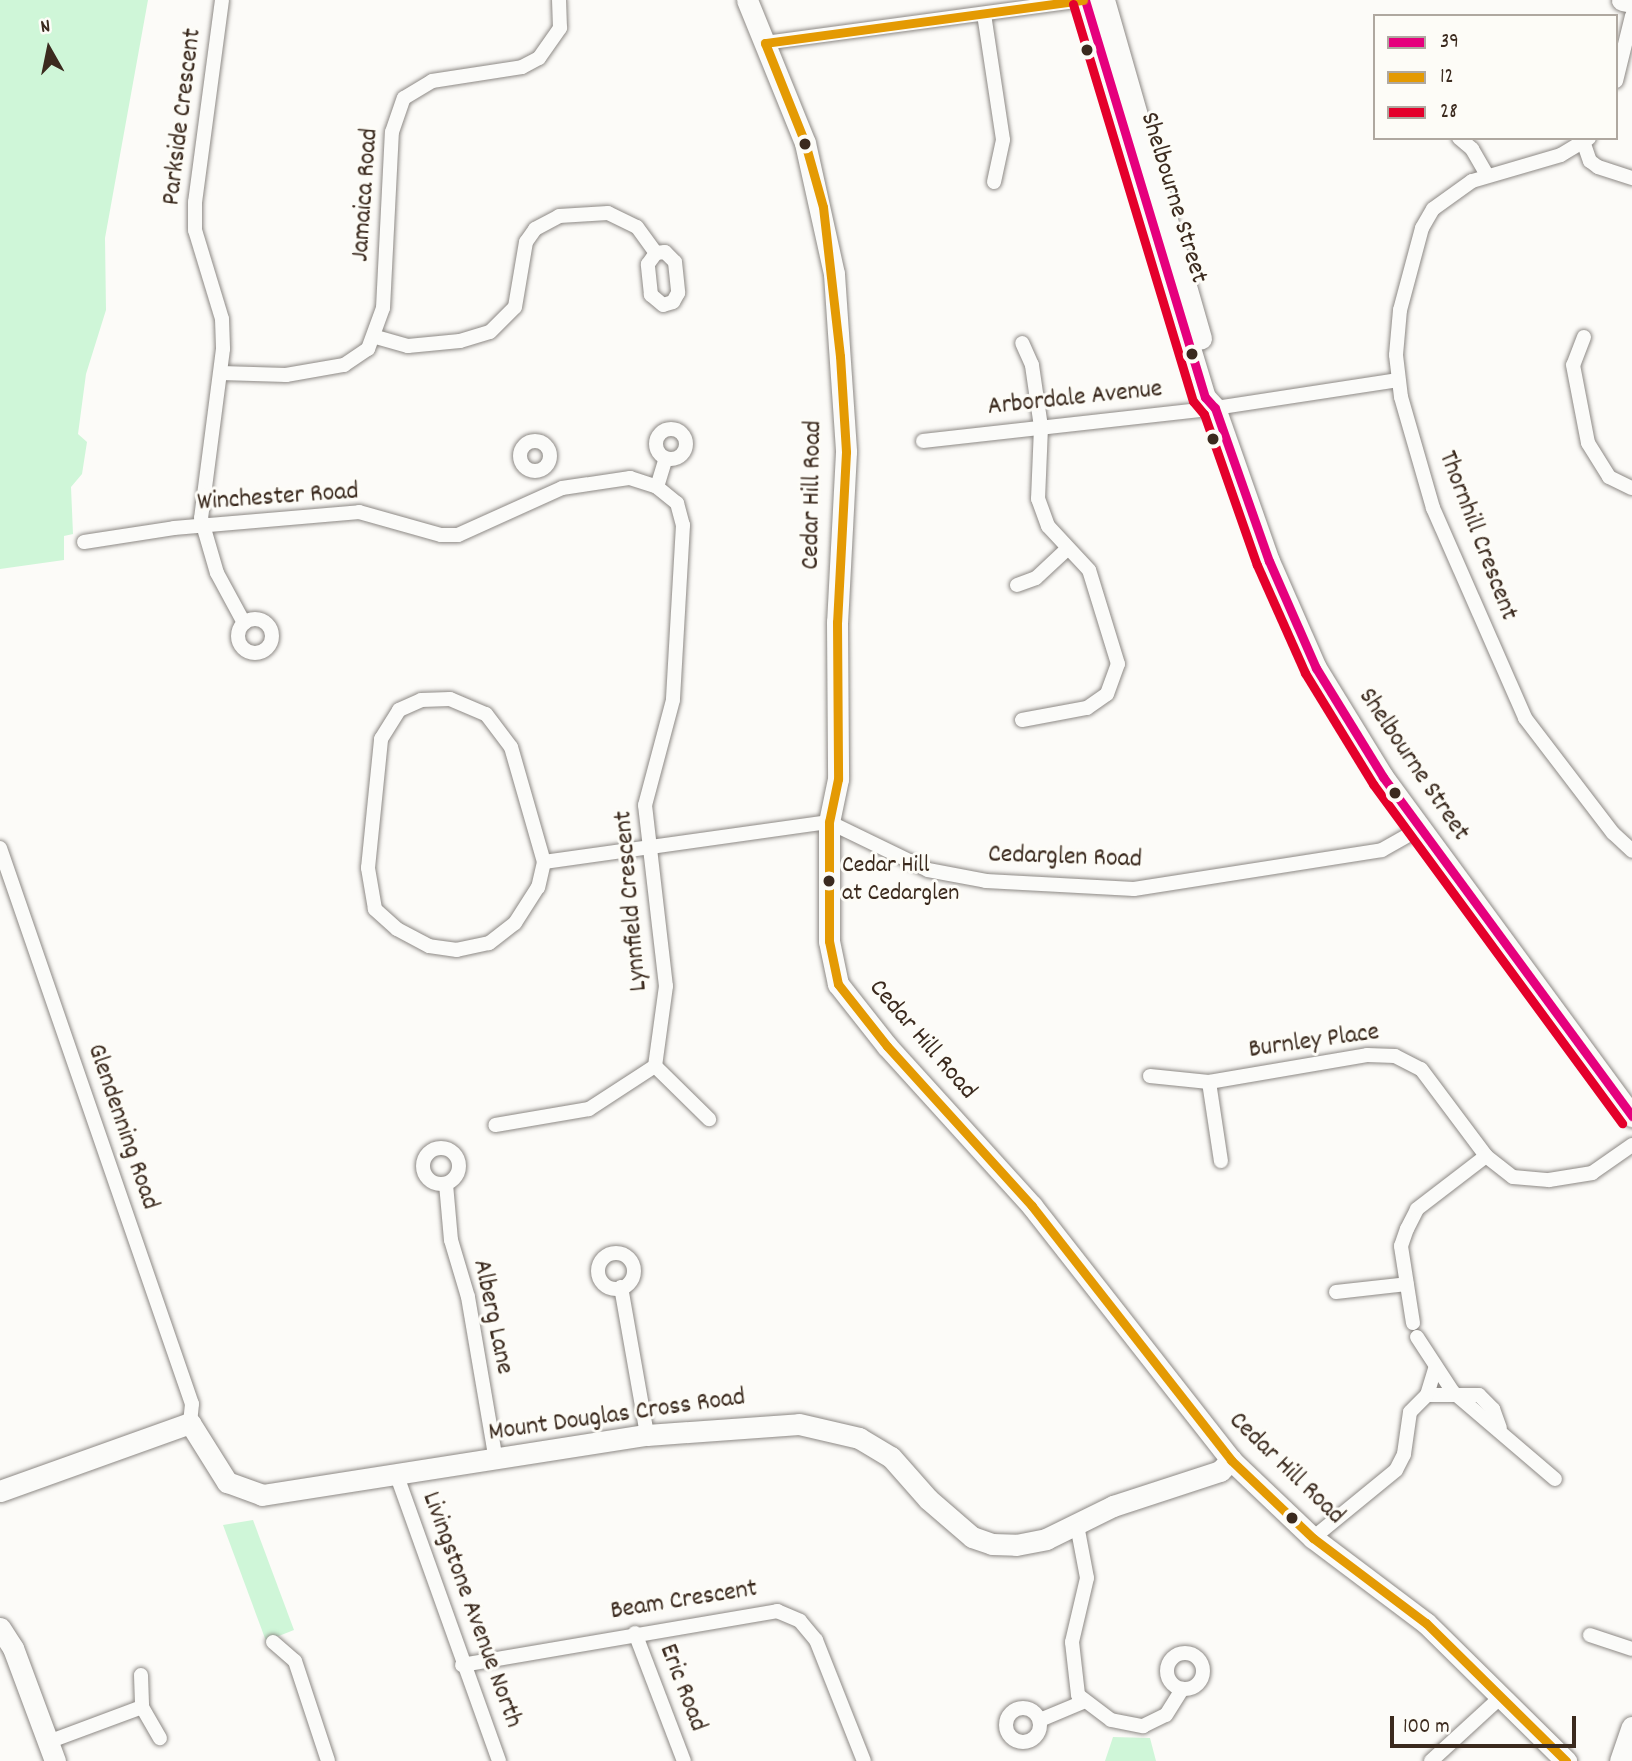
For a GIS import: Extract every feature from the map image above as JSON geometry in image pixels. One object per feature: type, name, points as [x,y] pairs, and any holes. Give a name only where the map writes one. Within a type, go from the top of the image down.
[{"type":"street","name":"Parkside Crescent","points":[[222,0],[195,202],[195,230],[222,319],[221,373],[201,518],[217,573],[244,623]]},
{"type":"street","name":"Jamaica Road","points":[[376,337],[383,308],[392,132],[404,98],[432,81],[522,67],[539,58],[560,28],[559,0]]},
{"type":"street","name":"Cedar Hill Road","points":[[747,0],[816,181],[836,302],[846,453],[837,622],[838,779],[829,822],[829,941],[832,966],[848,1000],[1032,1206],[1231,1460],[1313,1538],[1426,1623],[1566,1761]]},
{"type":"street","points":[[765,43],[1084,0]]},
{"type":"street","name":"Shelbourne Street","points":[[1084,0],[1204,394],[1215,408],[1269,561],[1316,667],[1383,777],[1632,1116]]},
{"type":"street","name":"Shelbourne Street","points":[[1104,0],[1217,393],[1215,408]]},
{"type":"street","points":[[1622,0],[1632,2]]},
{"type":"street","points":[[984,14],[1003,140],[994,182]]},
{"type":"street","points":[[1618,73],[1632,16]]},
{"type":"street","points":[[1461,140],[1472,149],[1487,175]]},
{"type":"street","points":[[1587,141],[1590,161],[1598,167],[1632,178]]},
{"type":"street","name":"Thornhill Crescent","points":[[1587,141],[1487,175],[1449,194],[1422,228],[1400,310],[1398,380],[1433,508],[1525,718],[1613,833],[1632,851]]},
{"type":"street","points":[[221,373],[261,377],[344,365],[359,359],[376,337],[408,346],[460,341],[490,332],[515,307],[526,242],[535,229],[559,216],[608,213],[637,227],[656,253]]},
{"type":"street","points":[[1584,337],[1573,365],[1588,443],[1609,477],[1632,488]]},
{"type":"street","points":[[1022,343],[1032,365],[1041,427],[1038,499],[1048,526],[1089,570],[1118,664],[1107,694],[1087,708],[1022,720]]},
{"type":"street","name":"Arbordale Avenue","points":[[923,441],[1215,408],[1398,380]]},
{"type":"street","points":[[657,486],[666,458]]},
{"type":"street","points":[[538,470],[547,493]]},
{"type":"street","name":"Winchester Road","points":[[83,542],[174,528],[206,528],[359,513],[441,535],[458,535],[547,493],[630,478],[657,486]]},
{"type":"street","name":"Lynnfield Crescent","points":[[655,1066],[666,986],[645,805],[673,700],[682,525],[677,503],[657,486]]},
{"type":"street","points":[[1017,584],[1037,578],[1067,549]]},
{"type":"street","points":[[450,699],[486,714],[511,747],[544,863],[538,887],[515,923],[489,943],[457,950],[429,946],[397,929],[375,909],[368,868],[381,739],[399,710],[421,700],[450,699]]},
{"type":"street","points":[[544,863],[829,822]]},
{"type":"street","name":"Cedarglen Road","points":[[829,822],[928,870],[986,881],[1134,889],[1382,850],[1421,828]]},
{"type":"street","name":"Glendenning Road","points":[[0,848],[192,1404],[190,1423]]},
{"type":"street","name":"Burnley Place","points":[[1150,1076],[1209,1082],[1367,1055],[1395,1056],[1421,1069],[1486,1156],[1513,1177],[1549,1180],[1592,1172],[1632,1145]]},
{"type":"street","points":[[495,1125],[589,1109],[655,1066],[709,1119]]},
{"type":"street","points":[[1209,1082],[1221,1161]]},
{"type":"street","points":[[1486,1156],[1417,1209],[1401,1247],[1415,1330],[1433,1357],[1435,1368],[1452,1392],[1500,1429],[1555,1479]]},
{"type":"street","name":"Alberg Lane","points":[[446,1184],[452,1250],[468,1297],[496,1460]]},
{"type":"street","points":[[1336,1292],[1407,1283]]},
{"type":"street","points":[[621,1287],[647,1435]]},
{"type":"street","points":[[1313,1538],[1396,1470],[1404,1454],[1404,1427],[1410,1412],[1427,1395],[1435,1368]]},
{"type":"street","points":[[1427,1395],[1452,1392]]},
{"type":"street","points":[[0,1491],[190,1423]]},
{"type":"street","name":"Mount Douglas Cross Road","points":[[190,1423],[227,1482],[262,1495],[647,1435],[799,1424],[844,1431],[891,1457],[936,1507],[982,1541],[1030,1544],[1125,1502],[1220,1471],[1231,1460]]},
{"type":"street","name":"Livingstone Avenue North","points":[[397,1476],[499,1761]]},
{"type":"street","points":[[1077,1525],[1087,1578],[1072,1662],[1083,1702],[1111,1720],[1143,1726],[1166,1715],[1182,1689]]},
{"type":"street","name":"Beam Crescent","points":[[463,1665],[635,1633],[777,1611],[800,1621],[816,1640],[864,1761]]},
{"type":"street","points":[[0,1628],[13,1648],[52,1751],[142,1707]]},
{"type":"street","name":"Eric Road","points":[[635,1633],[684,1761]]},
{"type":"street","points":[[1590,1635],[1632,1649]]},
{"type":"street","points":[[273,1642],[295,1661],[328,1761]]},
{"type":"street","points":[[141,1675],[142,1707],[160,1738]]},
{"type":"street","points":[[1431,1761],[1502,1696]]},
{"type":"street","points":[[1040,1720],[1083,1702]]},
{"type":"street","points":[[1620,1761],[1632,1727]]},
{"type":"green space","points":[[0,0],[148,0],[105,238],[106,310],[86,374],[78,434],[87,442],[82,474],[71,487],[73,534],[64,536],[64,560],[0,569]]},
{"type":"green space","points":[[253,1520],[294,1630],[266,1641],[223,1525]]},
{"type":"green space","points":[[1113,1737],[1150,1738],[1156,1761],[1105,1761]]},
{"type":"transit line","name":"12","points":[[765,43],[1083,0]]},
{"type":"transit line","name":"39","points":[[1085,0],[1205,397],[1215,408],[1269,561],[1316,668],[1383,777],[1632,1116]]},
{"type":"transit line","name":"28","points":[[1073,4],[1193,401],[1204,414],[1257,565],[1305,673],[1373,784],[1622,1123]]},
{"type":"transit line","name":"12","points":[[765,43],[805,143],[823,207],[840,356],[846,452],[837,622],[838,779],[829,822],[829,941],[838,984],[887,1046],[1032,1206],[1231,1460],[1313,1538],[1426,1623],[1566,1761]]},
{"type":"place","name":"Cedar Hill at Cedarglen","points":[[829,881]]}]
